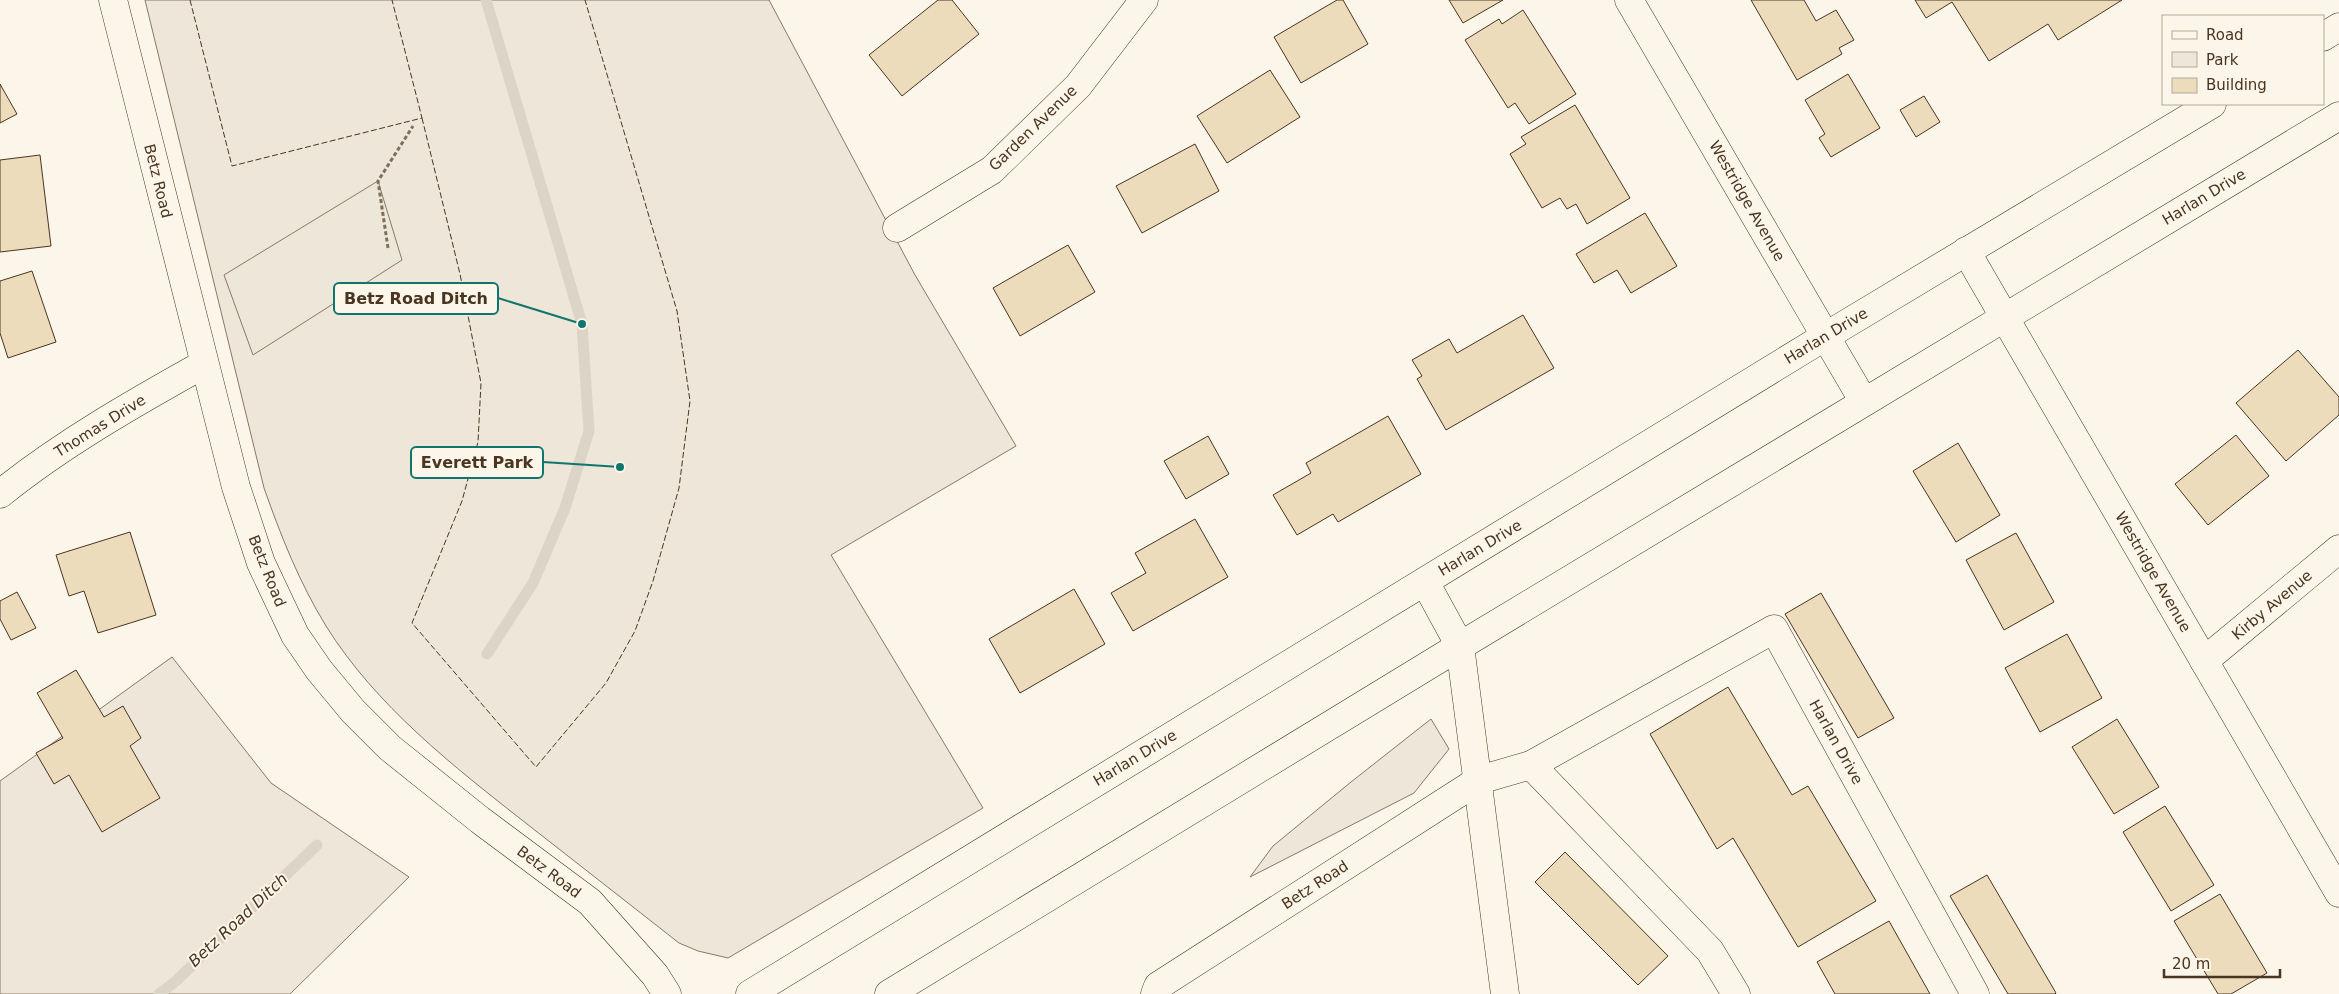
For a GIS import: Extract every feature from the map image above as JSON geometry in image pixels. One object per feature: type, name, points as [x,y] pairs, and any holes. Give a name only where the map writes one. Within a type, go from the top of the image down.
[{"type":"street","name":"Betz Road","points":[[113,0],[236,487],[261,563],[295,635],[319,670],[353,711],[390,748],[480,820],[590,902],[656,974],[668,994]]},
{"type":"street","name":"Garden Avenue","points":[[898,228],[992,170],[1078,86],[1144,0]]},
{"type":"street","name":"Westridge Avenue","points":[[1629,0],[1864,402]]},
{"type":"street","points":[[2324,36],[2339,27]]},
{"type":"street","name":"Harlan Drive","points":[[750,994],[1826,336],[2210,105]]},
{"type":"street","name":"Harlan Drive","points":[[889,994],[1460,646],[2339,116]]},
{"type":"street","name":"Westridge Avenue","points":[[1966,251],[2339,893]]},
{"type":"street","name":"Thomas Drive","points":[[0,494],[38,465],[160,388],[204,364]]},
{"type":"street","name":"Kirby Avenue","points":[[2204,661],[2339,550]]},
{"type":"street","points":[[1425,582],[1460,646],[1479,780],[1505,994]]},
{"type":"street","name":"Harlan Drive","points":[[1479,780],[1531,764],[1774,629],[1975,994]]},
{"type":"street","points":[[1531,764],[1710,951],[1736,994]]},
{"type":"street","name":"Betz Road","points":[[1156,994],[1158,986],[1479,780]]},
{"type":"path","points":[[388,248],[378,181],[413,126]]},
{"type":"green space","points":[[145,0],[769,0],[915,275],[1016,446],[831,555],[983,808],[728,958],[698,951],[679,943],[499,802],[444,757],[392,709],[368,683],[326,626],[299,576],[270,506],[264,488]]},
{"type":"green space","points":[[172,657],[271,783],[409,877],[290,994],[0,994],[0,781]]},
{"type":"green space","points":[[1431,719],[1449,749],[1414,793],[1250,877],[1273,846]]},
{"type":"shaded area","points":[[378,181],[402,260],[253,355],[224,275]]},
{"type":"building","points":[[938,0],[952,0],[979,34],[902,96],[869,55]]},
{"type":"building","points":[[1337,0],[1343,0],[1368,44],[1301,83],[1274,37]]},
{"type":"building","points":[[1449,0],[1503,0],[1463,23]]},
{"type":"building","points":[[1751,0],[1804,0],[1816,21],[1836,10],[1854,40],[1839,48],[1842,54],[1797,80]]},
{"type":"building","points":[[1915,0],[2122,0],[2058,40],[2048,24],[1989,61],[1952,2],[1926,18]]},
{"type":"building","points":[[1523,10],[1576,94],[1529,124],[1515,103],[1508,108],[1465,40],[1499,19],[1502,24]]},
{"type":"building","points":[[1270,70],[1300,117],[1227,163],[1197,116]]},
{"type":"building","points":[[1848,74],[1880,128],[1831,157],[1819,138],[1825,134],[1805,100]]},
{"type":"building","points":[[0,84],[17,114],[0,123]]},
{"type":"building","points":[[1924,96],[1940,122],[1916,137],[1900,110]]},
{"type":"building","points":[[1575,105],[1630,198],[1587,224],[1576,204],[1567,209],[1560,198],[1542,208],[1510,154],[1526,144],[1521,137]]},
{"type":"building","points":[[1195,144],[1219,191],[1142,233],[1116,186]]},
{"type":"building","points":[[40,155],[51,246],[0,252],[0,160]]},
{"type":"building","points":[[1645,213],[1677,266],[1631,293],[1617,270],[1594,283],[1576,254]]},
{"type":"building","points":[[1068,245],[1095,292],[1020,336],[993,288]]},
{"type":"building","points":[[32,271],[56,342],[8,358],[0,333],[0,281]]},
{"type":"building","points":[[1523,315],[1554,368],[1446,430],[1417,379],[1422,376],[1412,360],[1449,339],[1457,353]]},
{"type":"building","points":[[2298,350],[2339,397],[2339,415],[2286,461],[2236,403]]},
{"type":"building","points":[[1388,416],[1421,474],[1338,522],[1333,514],[1297,535],[1273,495],[1311,473],[1306,463]]},
{"type":"building","points":[[2236,435],[2269,476],[2208,525],[2175,484]]},
{"type":"building","points":[[1208,436],[1229,474],[1186,499],[1164,461]]},
{"type":"building","points":[[1958,443],[2000,515],[1956,542],[1913,471]]},
{"type":"building","points":[[1195,519],[1228,577],[1133,631],[1111,593],[1146,573],[1135,553]]},
{"type":"building","points":[[130,532],[156,615],[98,633],[84,591],[69,596],[56,555]]},
{"type":"building","points":[[2016,533],[2054,602],[2004,630],[1966,560]]},
{"type":"building","points":[[1074,589],[1105,644],[1020,693],[989,639]]},
{"type":"building","points":[[17,592],[36,628],[11,640],[0,619],[0,601]]},
{"type":"building","points":[[1821,593],[1894,718],[1858,738],[1785,614]]},
{"type":"building","points":[[2067,634],[2102,698],[2040,732],[2005,668]]},
{"type":"building","points":[[76,670],[104,717],[123,706],[141,738],[130,746],[160,798],[102,832],[69,775],[54,784],[36,753],[63,738],[37,693]]},
{"type":"building","points":[[1728,687],[1792,795],[1808,786],[1876,901],[1798,947],[1733,838],[1717,849],[1650,734]]},
{"type":"building","points":[[2117,719],[2159,787],[2114,814],[2072,747]]},
{"type":"building","points":[[2165,806],[2214,885],[2171,911],[2123,832]]},
{"type":"building","points":[[1565,852],[1668,956],[1638,985],[1535,882]]},
{"type":"building","points":[[1987,875],[2055,994],[2008,994],[1950,896]]},
{"type":"building","points":[[2220,894],[2267,973],[2231,994],[2218,994],[2174,921]]},
{"type":"building","points":[[1889,921],[1930,994],[1835,994],[1817,962]]},
{"type":"waterway","name":"Betz Road Ditch","points":[[486,0],[582,324],[589,431],[565,508],[533,583],[487,654]]},
{"type":"waterway","name":"Betz Road Ditch","points":[[159,994],[176,981],[317,845]]},
{"type":"fence","points":[[190,0],[232,166],[422,118],[392,0]]},
{"type":"fence","points":[[422,118],[460,274],[481,383],[478,442],[462,501],[412,623],[536,767],[606,683],[635,631],[653,581],[679,488],[690,401],[677,311],[585,0]]},
{"type":"place","name":"Betz Road Ditch","points":[[582,324]]},
{"type":"place","name":"Everett Park","points":[[620,467]]}]
